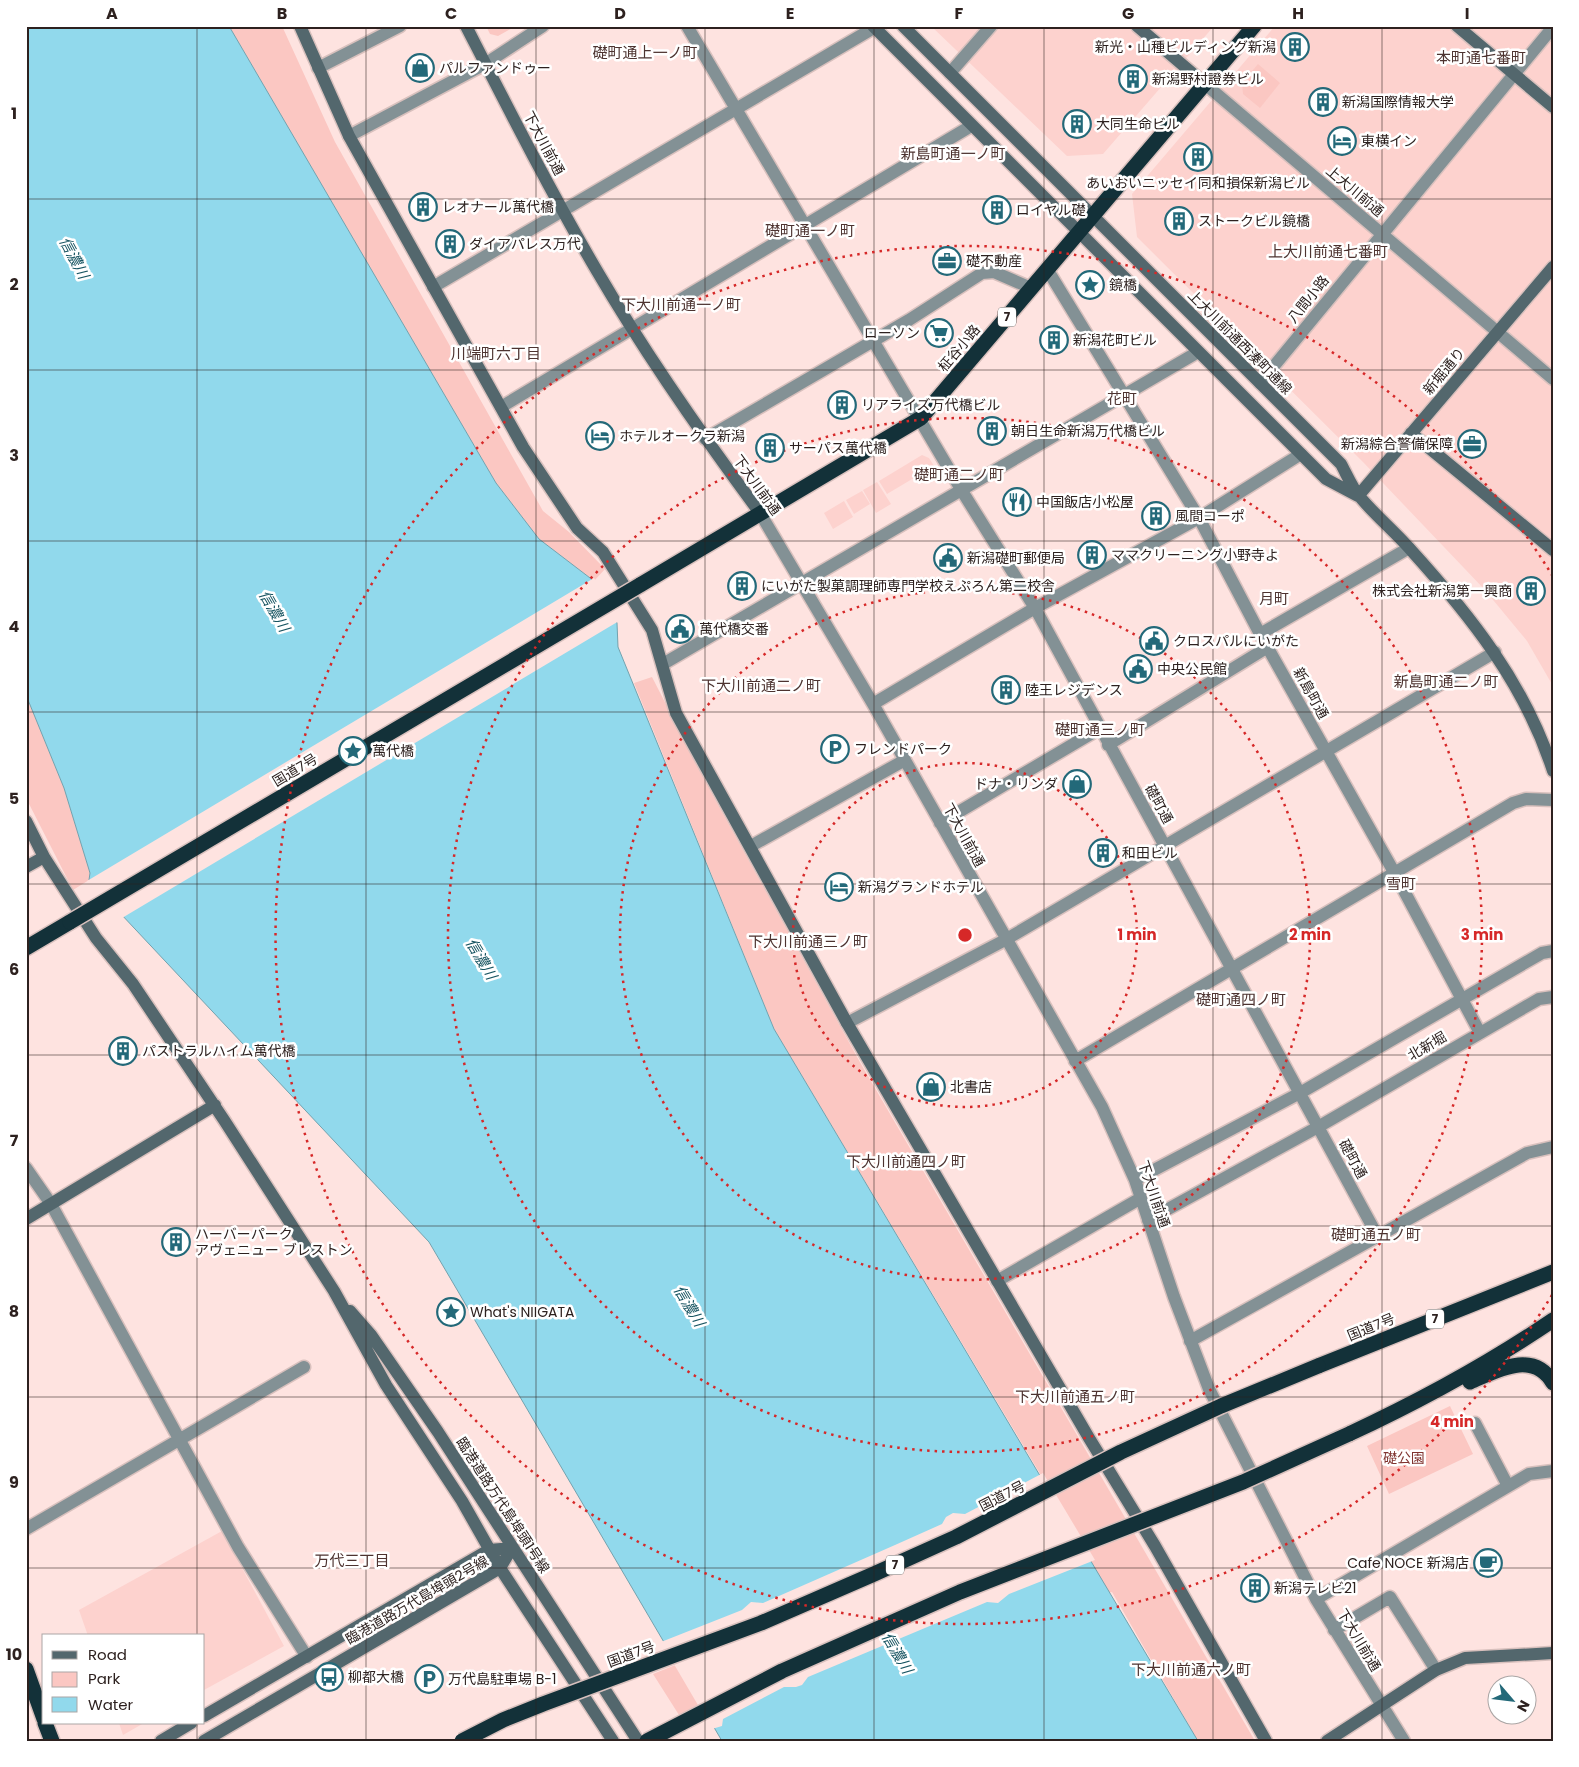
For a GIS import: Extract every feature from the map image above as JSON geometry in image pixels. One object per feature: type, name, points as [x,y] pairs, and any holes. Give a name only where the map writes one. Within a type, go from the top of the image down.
[{"type":"highway","name":"柾谷小路","points":[[640,584],[921,418],[1254,26]]},
{"type":"highway","name":"国道7号","points":[[26,948],[640,584]]},
{"type":"highway","name":"国道7号","points":[[462,1741],[503,1720],[760,1623],[874,1574],[956,1537],[1221,1406],[1553,1272]]},
{"type":"highway","points":[[1405,1408],[1489,1362],[1553,1320]]},
{"type":"highway","points":[[648,1741],[782,1671],[960,1592],[1243,1482],[1405,1408],[1498,1370],[1521,1364],[1542,1370],[1553,1383]]},
{"type":"highway","points":[[27,1675],[42,1713]]},
{"type":"highway","points":[[46,1724],[52,1741]]},
{"type":"street","points":[[300,26],[349,136],[500,408],[523,447],[577,528],[603,552],[652,630],[676,714],[751,846],[847,1023],[1155,1546],[1266,1741]]},
{"type":"street","points":[[318,68],[400,26]]},
{"type":"street","name":"下大川前通","points":[[466,26],[564,211],[632,329],[705,439],[760,513],[804,584],[1113,1129],[1135,1180],[1190,1341],[1209,1389],[1316,1598],[1404,1741]]},
{"type":"street","points":[[349,136],[485,64],[543,26]]},
{"type":"street","name":"礎町通","points":[[687,26],[921,418],[962,491],[1035,608],[1099,729],[1232,967],[1377,1235]]},
{"type":"street","name":"上大川前通西湊町通線","points":[[903,26],[1341,464],[1358,496],[1409,548],[1459,604],[1495,652],[1526,706],[1541,738],[1553,771]]},
{"type":"street","points":[[950,73],[991,26]]},
{"type":"street","name":"上大川前通","points":[[1137,26],[1553,379]]},
{"type":"street","points":[[1457,26],[1553,106]]},
{"type":"street","points":[[433,287],[875,27]]},
{"type":"street","name":"上大川前通西湊町通線","points":[[875,27],[971,126],[1326,479],[1358,496]]},
{"type":"street","name":"八間小路","points":[[1260,383],[1553,27]]},
{"type":"street","points":[[500,408],[971,126]]},
{"type":"street","name":"新堀通り","points":[[1358,496],[1553,266]]},
{"type":"street","name":"新島町通","points":[[1047,269],[1199,518],[1260,634],[1394,872],[1480,1033]]},
{"type":"street","points":[[705,439],[874,340],[982,273],[994,272],[1031,288]]},
{"type":"street","points":[[663,664],[804,584],[1198,352]]},
{"type":"street","points":[[1411,433],[1553,550]]},
{"type":"street","points":[[873,704],[1035,608],[1199,518],[1301,454]]},
{"type":"street","points":[[1260,634],[1409,548]]},
{"type":"street","points":[[1108,745],[1268,647]]},
{"type":"street","points":[[847,1023],[1005,940],[1495,652]]},
{"type":"street","points":[[940,823],[1099,729]]},
{"type":"street","points":[[751,846],[905,760]]},
{"type":"street","points":[[1075,1061],[1513,803],[1526,799],[1553,800]]},
{"type":"street","name":"臨港道路万代島埠頭1号線","points":[[26,821],[44,856],[96,938],[133,984],[215,1104],[334,1291],[386,1385],[462,1501],[500,1568],[614,1741]]},
{"type":"street","points":[[26,867],[44,856]]},
{"type":"street","points":[[1135,1180],[1300,1093],[1542,953],[1553,951]]},
{"type":"street","name":"北新堀","points":[[1148,1220],[1318,1127],[1538,999],[1553,997]]},
{"type":"street","points":[[26,1219],[215,1104]]},
{"type":"street","points":[[1190,1341],[1527,1153],[1553,1147]]},
{"type":"street","points":[[26,1168],[51,1204],[238,1547],[307,1657]]},
{"type":"street","points":[[998,1281],[1141,1198]]},
{"type":"street","name":"臨港道路万代島埠頭1号線","points":[[334,1291],[371,1335],[427,1416],[638,1741]]},
{"type":"street","points":[[26,1529],[304,1367]]},
{"type":"street","points":[[1475,1423],[1508,1486]]},
{"type":"street","points":[[1316,1598],[1529,1474],[1553,1471]]},
{"type":"street","name":"臨港道路万代島埠頭2号線","points":[[205,1715],[489,1550],[512,1548]]},
{"type":"street","name":"臨港道路万代島埠頭2号線","points":[[204,1741],[500,1568],[512,1548]]},
{"type":"street","points":[[1334,1630],[1390,1597],[1436,1670]]},
{"type":"street","points":[[1328,1741],[1436,1670],[1465,1658],[1553,1653]]},
{"type":"street","points":[[161,1741],[189,1724]]},
{"type":"shaded area","points":[[931,26],[1214,26],[1103,154],[1067,156]]},
{"type":"shaded area","points":[[1275,26],[1553,26],[1553,686],[1527,641],[1484,589],[1363,462],[1137,237],[1132,194]]},
{"type":"shaded area","points":[[922,455],[929,458],[934,466],[887,494],[879,481]]},
{"type":"shaded area","points":[[877,482],[891,504],[876,513],[863,490]]},
{"type":"shaded area","points":[[862,491],[870,504],[854,514],[846,500]]},
{"type":"shaded area","points":[[844,501],[853,517],[833,529],[824,513]]},
{"type":"shaded area","points":[[222,1531],[284,1646],[205,1689],[205,1634],[87,1634],[79,1610]]},
{"type":"shaded area","points":[[119,1724],[142,1724],[123,1735]]},
{"type":"green space","points":[[229,26],[282,26],[335,142],[543,511],[569,532],[605,569],[594,581],[539,539],[496,483]]},
{"type":"green space","points":[[486,26],[516,26],[498,36],[490,34]]},
{"type":"green space","points":[[1258,64],[1280,83],[1260,108],[1243,94],[1242,83]]},
{"type":"green space","points":[[652,677],[710,790],[861,1064],[1255,1741],[1198,1741],[1112,1592],[777,1665],[679,1715],[653,1674],[767,1628],[1054,1497],[774,1029],[634,683]]},
{"type":"green space","points":[[26,695],[64,788],[90,873],[89,880],[73,890],[26,798]]},
{"type":"green space","name":"礎公園","points":[[1450,1406],[1473,1454],[1389,1494],[1367,1446]]},
{"type":"water","name":"信濃川","points":[[26,26],[229,26],[496,483],[539,539],[594,581],[617,623],[618,647],[774,1029],[1198,1741],[722,1741],[429,1242],[89,880],[90,873],[64,788],[26,695]]},
{"type":"pier","name":"萬代橋","points":[[594,578],[619,621],[122,918],[87,881]]},
{"type":"pier","points":[[1043,1473],[1095,1560],[1009,1594],[998,1603],[987,1602],[808,1677],[802,1685],[784,1687],[723,1719],[722,1726],[712,1729],[661,1642],[742,1610],[751,1602],[763,1603],[895,1545],[942,1524],[946,1517],[953,1513],[965,1514]]},
{"type":"place","name":"新光・山種ビルディング新潟","points":[[1295,47]]},
{"type":"place","name":"パルファンドゥー","points":[[420,68]]},
{"type":"place","name":"新潟野村證券ビル","points":[[1133,79]]},
{"type":"place","name":"新潟国際情報大学","points":[[1323,102]]},
{"type":"place","name":"大同生命ビル","points":[[1077,124]]},
{"type":"place","name":"東横イン","points":[[1342,141]]},
{"type":"place","name":"あいおいニッセイ同和損保新潟ビル","points":[[1198,157]]},
{"type":"place","name":"レオナール萬代橋","points":[[423,207]]},
{"type":"place","name":"ロイヤル礎","points":[[997,210]]},
{"type":"place","name":"ストークビル鏡橋","points":[[1179,221]]},
{"type":"place","name":"ダイアパレス万代","points":[[450,244]]},
{"type":"place","name":"礎不動産","points":[[947,261]]},
{"type":"place","name":"鏡橋","points":[[1090,285]]},
{"type":"place","name":"ローソン","points":[[939,333]]},
{"type":"place","name":"新潟花町ビル","points":[[1054,340]]},
{"type":"place","name":"リアライズ万代橋ビル","points":[[842,405]]},
{"type":"place","name":"朝日生命新潟万代橋ビル","points":[[992,431]]},
{"type":"place","name":"ホテルオークラ新潟","points":[[600,436]]},
{"type":"place","name":"新潟綜合警備保障","points":[[1472,444]]},
{"type":"place","name":"サーパス萬代橋","points":[[770,448]]},
{"type":"place","name":"中国飯店小松屋","points":[[1017,502]]},
{"type":"place","name":"風間コーポ","points":[[1156,516]]},
{"type":"place","name":"ママクリーニング小野寺よ","points":[[1092,555]]},
{"type":"place","name":"新潟礎町郵便局","points":[[948,558]]},
{"type":"place","name":"にいがた製菓調理師専門学校えぷろん第二校舎","points":[[742,586]]},
{"type":"place","name":"株式会社新潟第一興商","points":[[1531,591]]},
{"type":"place","name":"萬代橋交番","points":[[680,629]]},
{"type":"place","name":"クロスパルにいがた","points":[[1154,641]]},
{"type":"place","name":"中央公民館","points":[[1138,669]]},
{"type":"place","name":"陸王レジデンス","points":[[1006,690]]},
{"type":"place","name":"フレンドパーク","points":[[835,749]]},
{"type":"place","name":"萬代橋","points":[[353,751]]},
{"type":"place","name":"ドナ・リンダ","points":[[1077,784]]},
{"type":"place","name":"和田ビル","points":[[1103,853]]},
{"type":"place","name":"新潟グランドホテル","points":[[839,887]]},
{"type":"place","name":"パストラルハイム萬代橋","points":[[123,1051]]},
{"type":"place","name":"北書店","points":[[931,1087]]},
{"type":"place","name":"ハーバーパーク アヴェニュー ブレストン","points":[[176,1242]]},
{"type":"place","name":"What's NIIGATA","points":[[451,1312]]},
{"type":"place","name":"Cafe NOCE 新潟店","points":[[1488,1563]]},
{"type":"place","name":"新潟テレビ21","points":[[1255,1588]]},
{"type":"place","name":"柳都大橋","points":[[329,1677]]},
{"type":"place","name":"万代島駐車場 B-1","points":[[429,1679]]},
{"type":"district","name":"礎町通上一ノ町","points":[[645,53]]},
{"type":"district","name":"本町通七番町","points":[[1481,58]]},
{"type":"district","name":"新島町通一ノ町","points":[[953,154]]},
{"type":"district","name":"礎町通一ノ町","points":[[810,231]]},
{"type":"district","name":"上大川前通七番町","points":[[1328,252]]},
{"type":"district","name":"下大川前通一ノ町","points":[[681,305]]},
{"type":"district","name":"川端町六丁目","points":[[496,354]]},
{"type":"district","name":"花町","points":[[1122,399]]},
{"type":"district","name":"礎町通二ノ町","points":[[959,475]]},
{"type":"district","name":"月町","points":[[1274,599]]},
{"type":"district","name":"新島町通二ノ町","points":[[1446,682]]},
{"type":"district","name":"下大川前通二ノ町","points":[[761,686]]},
{"type":"district","name":"礎町通三ノ町","points":[[1100,730]]},
{"type":"district","name":"雪町","points":[[1401,884]]},
{"type":"district","name":"下大川前通三ノ町","points":[[808,942]]},
{"type":"district","name":"礎町通四ノ町","points":[[1241,1000]]},
{"type":"district","name":"下大川前通四ノ町","points":[[906,1162]]},
{"type":"district","name":"礎町通五ノ町","points":[[1376,1235]]},
{"type":"district","name":"下大川前通五ノ町","points":[[1075,1397]]},
{"type":"district","name":"万代三丁目","points":[[352,1561]]},
{"type":"district","name":"下大川前通六ノ町","points":[[1191,1670]]}]
